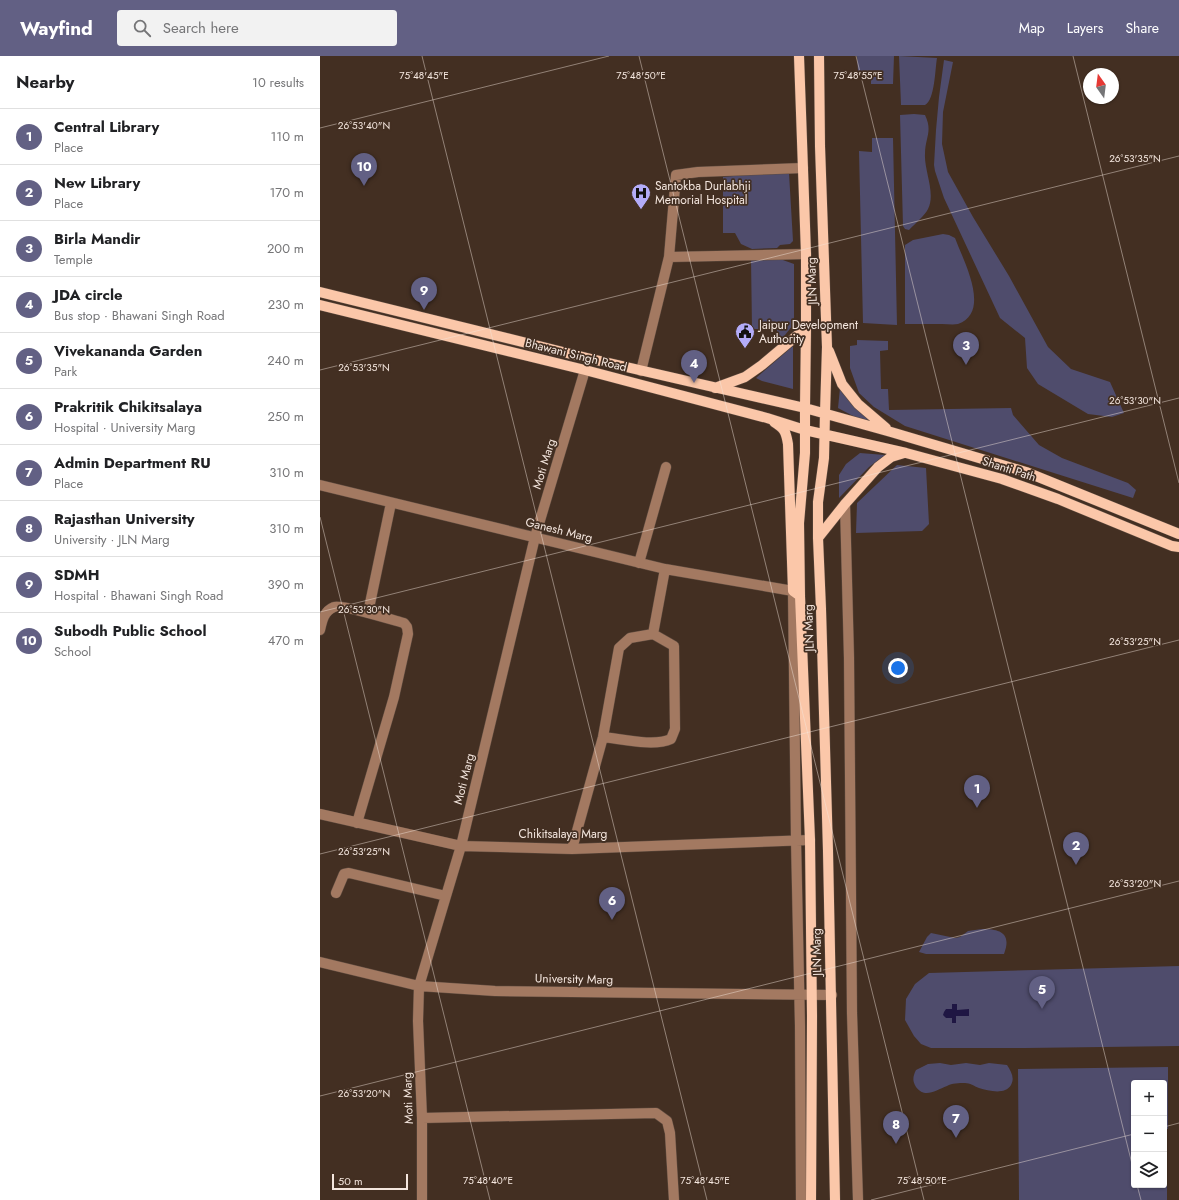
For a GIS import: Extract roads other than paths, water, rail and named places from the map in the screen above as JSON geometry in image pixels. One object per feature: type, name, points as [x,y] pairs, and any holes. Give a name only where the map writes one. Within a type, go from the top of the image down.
[{"type":"main road","name":"JLN Marg","points":[[800,56],[806,254],[806,328],[804,408],[805,453],[799,523],[797,593],[810,840],[811,1200]]},
{"type":"main road","name":"JLN Marg","points":[[819,56],[820,146],[827,347],[824,413],[824,458],[818,502],[818,538],[832,995],[831,1023],[835,1200]]},
{"type":"main road","name":"Bhawani Singh Road","points":[[320,292],[641,371],[824,413],[1026,472],[1179,534]]},
{"type":"main road","name":"Bhawani Singh Road","points":[[320,305],[585,370],[767,418],[825,435]]},
{"type":"main road","points":[[715,388],[745,377],[762,365],[806,328]]},
{"type":"main road","points":[[827,347],[842,384],[858,404],[891,432]]},
{"type":"main road","points":[[767,418],[780,426],[786,432],[797,593]]},
{"type":"main road","name":"Shanti Path","points":[[825,435],[906,453],[1002,479],[1058,498],[1131,530],[1172,546],[1179,547]]},
{"type":"main road","points":[[818,538],[844,504],[878,467],[891,457],[906,453]]},
{"type":"street","points":[[641,371],[669,257],[676,175],[698,172],[803,168]]},
{"type":"street","points":[[669,257],[806,254]]},
{"type":"street","name":"Moti Marg","points":[[422,1200],[422,1118],[418,1021],[419,986],[461,846],[535,537],[585,370]]},
{"type":"street","points":[[639,563],[666,467]]},
{"type":"street","name":"Ganesh Marg","points":[[320,485],[665,569],[797,593]]},
{"type":"street","points":[[368,613],[391,503]]},
{"type":"street","points":[[844,504],[849,658],[852,1013],[858,1200]]},
{"type":"street","points":[[653,634],[665,569]]},
{"type":"street","points":[[797,593],[796,840],[800,995],[801,1200]]},
{"type":"street","points":[[320,630],[323,616],[334,607],[368,613],[404,623],[407,627],[408,634],[394,697],[357,823]]},
{"type":"street","points":[[572,849],[603,737],[619,648],[630,638],[653,634],[674,646],[675,728],[671,740],[649,743],[603,737]]},
{"type":"street","name":"Chikitsalaya Marg","points":[[320,814],[461,846],[572,849],[810,840]]},
{"type":"street","points":[[336,893],[344,874],[349,873],[446,896]]},
{"type":"street","name":"University Marg","points":[[320,962],[419,986],[495,991],[832,995]]},
{"type":"street","points":[[422,1118],[656,1113],[667,1120],[670,1133],[674,1200]]},
{"type":"place","name":"Subodh Public School","points":[[364,186]]},
{"type":"place","name":"Santokba Durlabhji Memorial Hospital","points":[[641,210]]},
{"type":"place","name":"SDMH","points":[[424,310]]},
{"type":"place","name":"Jaipur Development Authority","points":[[745,349]]},
{"type":"place","name":"Birla Mandir","points":[[966,365]]},
{"type":"place","name":"JDA circle","points":[[694,383]]},
{"type":"place","name":"Central Library","points":[[977,808]]},
{"type":"place","name":"New Library","points":[[1076,865]]},
{"type":"place","name":"Prakritik Chikitsalaya","points":[[612,920]]},
{"type":"place","name":"Vivekananda Garden","points":[[1042,1009]]},
{"type":"place","name":"Admin Department RU","points":[[956,1138]]},
{"type":"place","name":"Rajasthan University","points":[[896,1144]]}]
